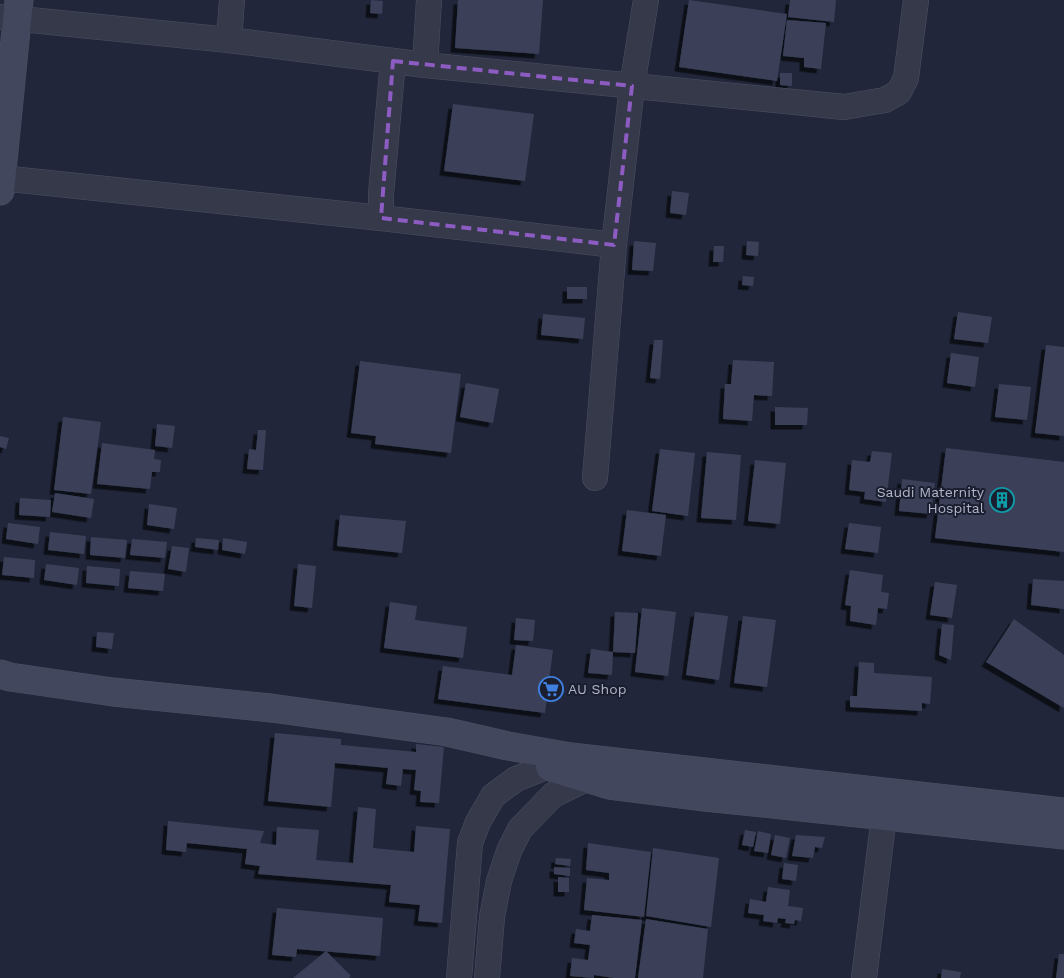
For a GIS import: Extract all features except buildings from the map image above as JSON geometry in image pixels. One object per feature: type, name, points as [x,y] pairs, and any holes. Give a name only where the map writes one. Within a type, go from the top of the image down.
[{"type":"street","points":[[229,40],[232,0]]},
{"type":"street","points":[[425,64],[429,0]]},
{"type":"street","points":[[596,478],[614,245],[632,86],[646,0]]},
{"type":"street","points":[[614,245],[381,218],[1,185],[12,12],[425,64],[844,107],[885,100],[899,92],[906,78],[916,0]]},
{"type":"street","points":[[381,218],[381,194],[393,60]]},
{"type":"street","points":[[0,674],[113,692],[271,708],[447,732],[508,746],[559,761],[588,778],[609,785],[707,784],[1064,812]]},
{"type":"street","points":[[458,978],[470,844],[478,822],[493,796],[516,779],[559,761],[613,761],[707,784],[884,816],[1064,835]]},
{"type":"street","points":[[487,978],[492,917],[499,881],[509,851],[520,829],[553,795],[588,778],[613,761]]},
{"type":"street","points":[[864,978],[884,816]]},
{"type":"highlighted area","points":[[393,61],[632,86],[614,245],[381,218]]},
{"type":"place","name":"Saudi Maternity Hospital","points":[[1002,500]]},
{"type":"place","name":"AU Shop","points":[[551,689]]}]
